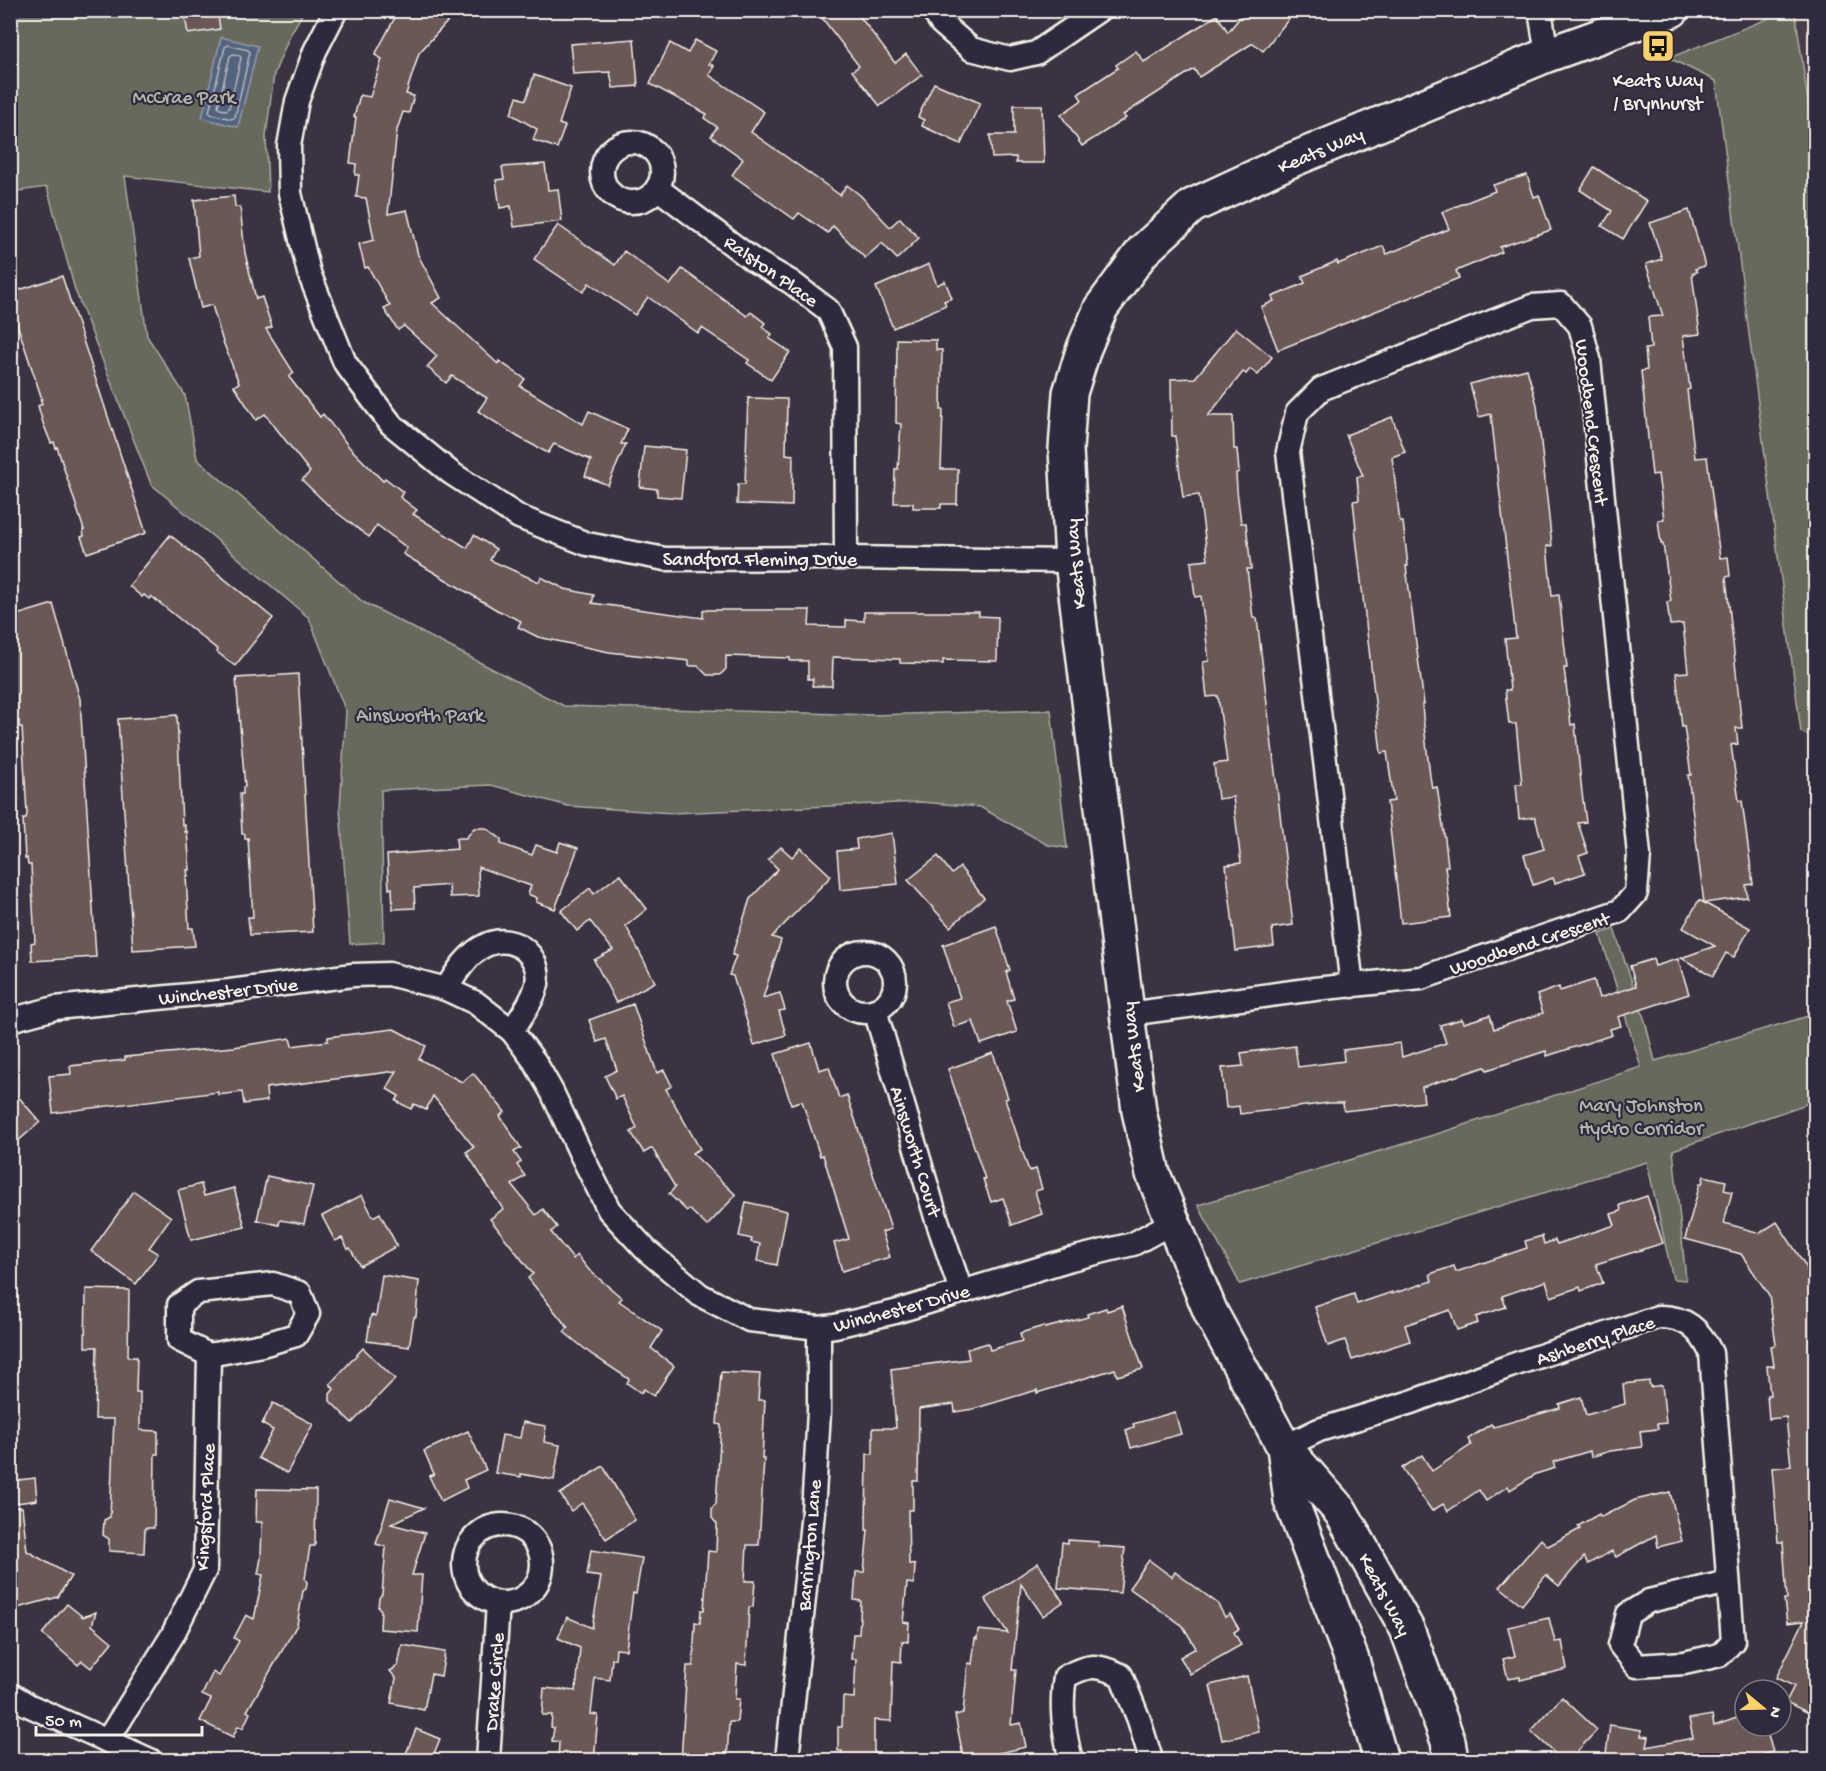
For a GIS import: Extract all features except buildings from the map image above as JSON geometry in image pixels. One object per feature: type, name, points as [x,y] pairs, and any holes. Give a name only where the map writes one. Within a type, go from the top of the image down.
[{"type":"street","name":"Sandford Fleming Drive","points":[[336,10],[315,51],[297,101],[290,146],[290,193],[309,273],[345,363],[391,424],[451,473],[519,517],[587,544],[665,559],[846,558],[1072,561]]},
{"type":"street","points":[[933,10],[941,23],[971,50],[1010,59],[1036,53],[1099,10]]},
{"type":"street","points":[[1540,10],[1547,55]]},
{"type":"street","name":"Keats Way","points":[[1451,1761],[1448,1741],[1407,1629],[1341,1512],[1284,1447],[1211,1313],[1153,1174],[1142,1121],[1072,561],[1066,449],[1070,393],[1084,348],[1101,308],[1143,251],[1191,206],[1287,162],[1547,55],[1672,10]]},
{"type":"street","name":"Ralston Place","points":[[657,188],[753,260],[791,282],[828,310],[845,347],[846,558]]},
{"type":"street","name":"Woodbend Crescent","points":[[1128,1014],[1421,978],[1613,914],[1620,911],[1636,893],[1639,855],[1589,359],[1580,326],[1561,304],[1532,306],[1321,389],[1297,413],[1288,452],[1352,986]]},
{"type":"street","points":[[446,989],[472,954],[487,945],[509,941],[528,951],[538,966],[536,990],[512,1031]]},
{"type":"street","name":"Winchester Drive","points":[[10,1020],[55,1008],[353,975],[389,974],[446,989],[476,1003],[512,1031],[535,1062],[609,1210],[646,1250],[700,1295],[750,1320],[819,1328],[836,1326],[895,1312],[1071,1258],[1133,1244],[1173,1222]]},
{"type":"street","name":"Ainsworth Court","points":[[875,1010],[936,1217],[961,1291]]},
{"type":"street","points":[[273,1284],[300,1293],[308,1314],[296,1335],[262,1345],[208,1355],[179,1340],[179,1305],[198,1293],[245,1286],[273,1284]]},
{"type":"street","name":"Ashberry Place","points":[[1284,1447],[1319,1430],[1411,1402],[1510,1366],[1658,1317],[1672,1317],[1685,1322],[1704,1336],[1711,1353],[1733,1641],[1720,1655],[1684,1663],[1637,1666],[1620,1645],[1628,1614],[1649,1601],[1728,1582]]},
{"type":"street","name":"Barrington Lane","points":[[787,1761],[813,1512],[819,1412],[819,1328]]},
{"type":"street","name":"Kingsford Place","points":[[107,1742],[172,1636],[205,1570],[208,1355]]},
{"type":"street","name":"Keats Way","points":[[1284,1447],[1291,1501],[1352,1660],[1381,1761]]},
{"type":"street","name":"Drake Circle","points":[[488,1761],[498,1603]]},
{"type":"street","points":[[1071,1761],[1064,1732],[1061,1699],[1065,1677],[1084,1666],[1105,1668],[1121,1675],[1150,1756],[1148,1761]]},
{"type":"street","points":[[10,1694],[28,1705],[150,1761]]},
{"type":"shaded area","points":[[1795,11],[1815,11],[1815,157]]},
{"type":"green space","name":"Ainsworth Park","points":[[10,11],[304,11],[290,35],[274,74],[266,136],[268,192],[125,176],[147,336],[185,395],[197,459],[363,602],[564,706],[872,715],[1051,710],[1067,848],[1048,845],[980,807],[921,802],[673,813],[568,806],[491,785],[381,790],[384,942],[350,944],[340,808],[346,712],[309,618],[151,484],[75,290],[47,187],[11,192]]},
{"type":"green space","points":[[1787,11],[1795,11],[1816,157],[1815,739],[1801,732],[1716,81],[1669,58]]},
{"type":"green space","name":"Mary Johnston Hydro Corridor","points":[[1614,929],[1645,1021],[1655,1061],[1815,1014],[1815,1101],[1673,1150],[1686,1280],[1673,1279],[1647,1162],[1240,1284],[1198,1205],[1440,1133],[1641,1067],[1600,934]]},
{"type":"water","points":[[221,37],[258,46],[238,127],[202,118]]},
{"type":"place","name":"Keats Way / Brynhurst","points":[[1658,46]]},
{"type":"park label","name":"McCrae Park","points":[[184,96]]}]
